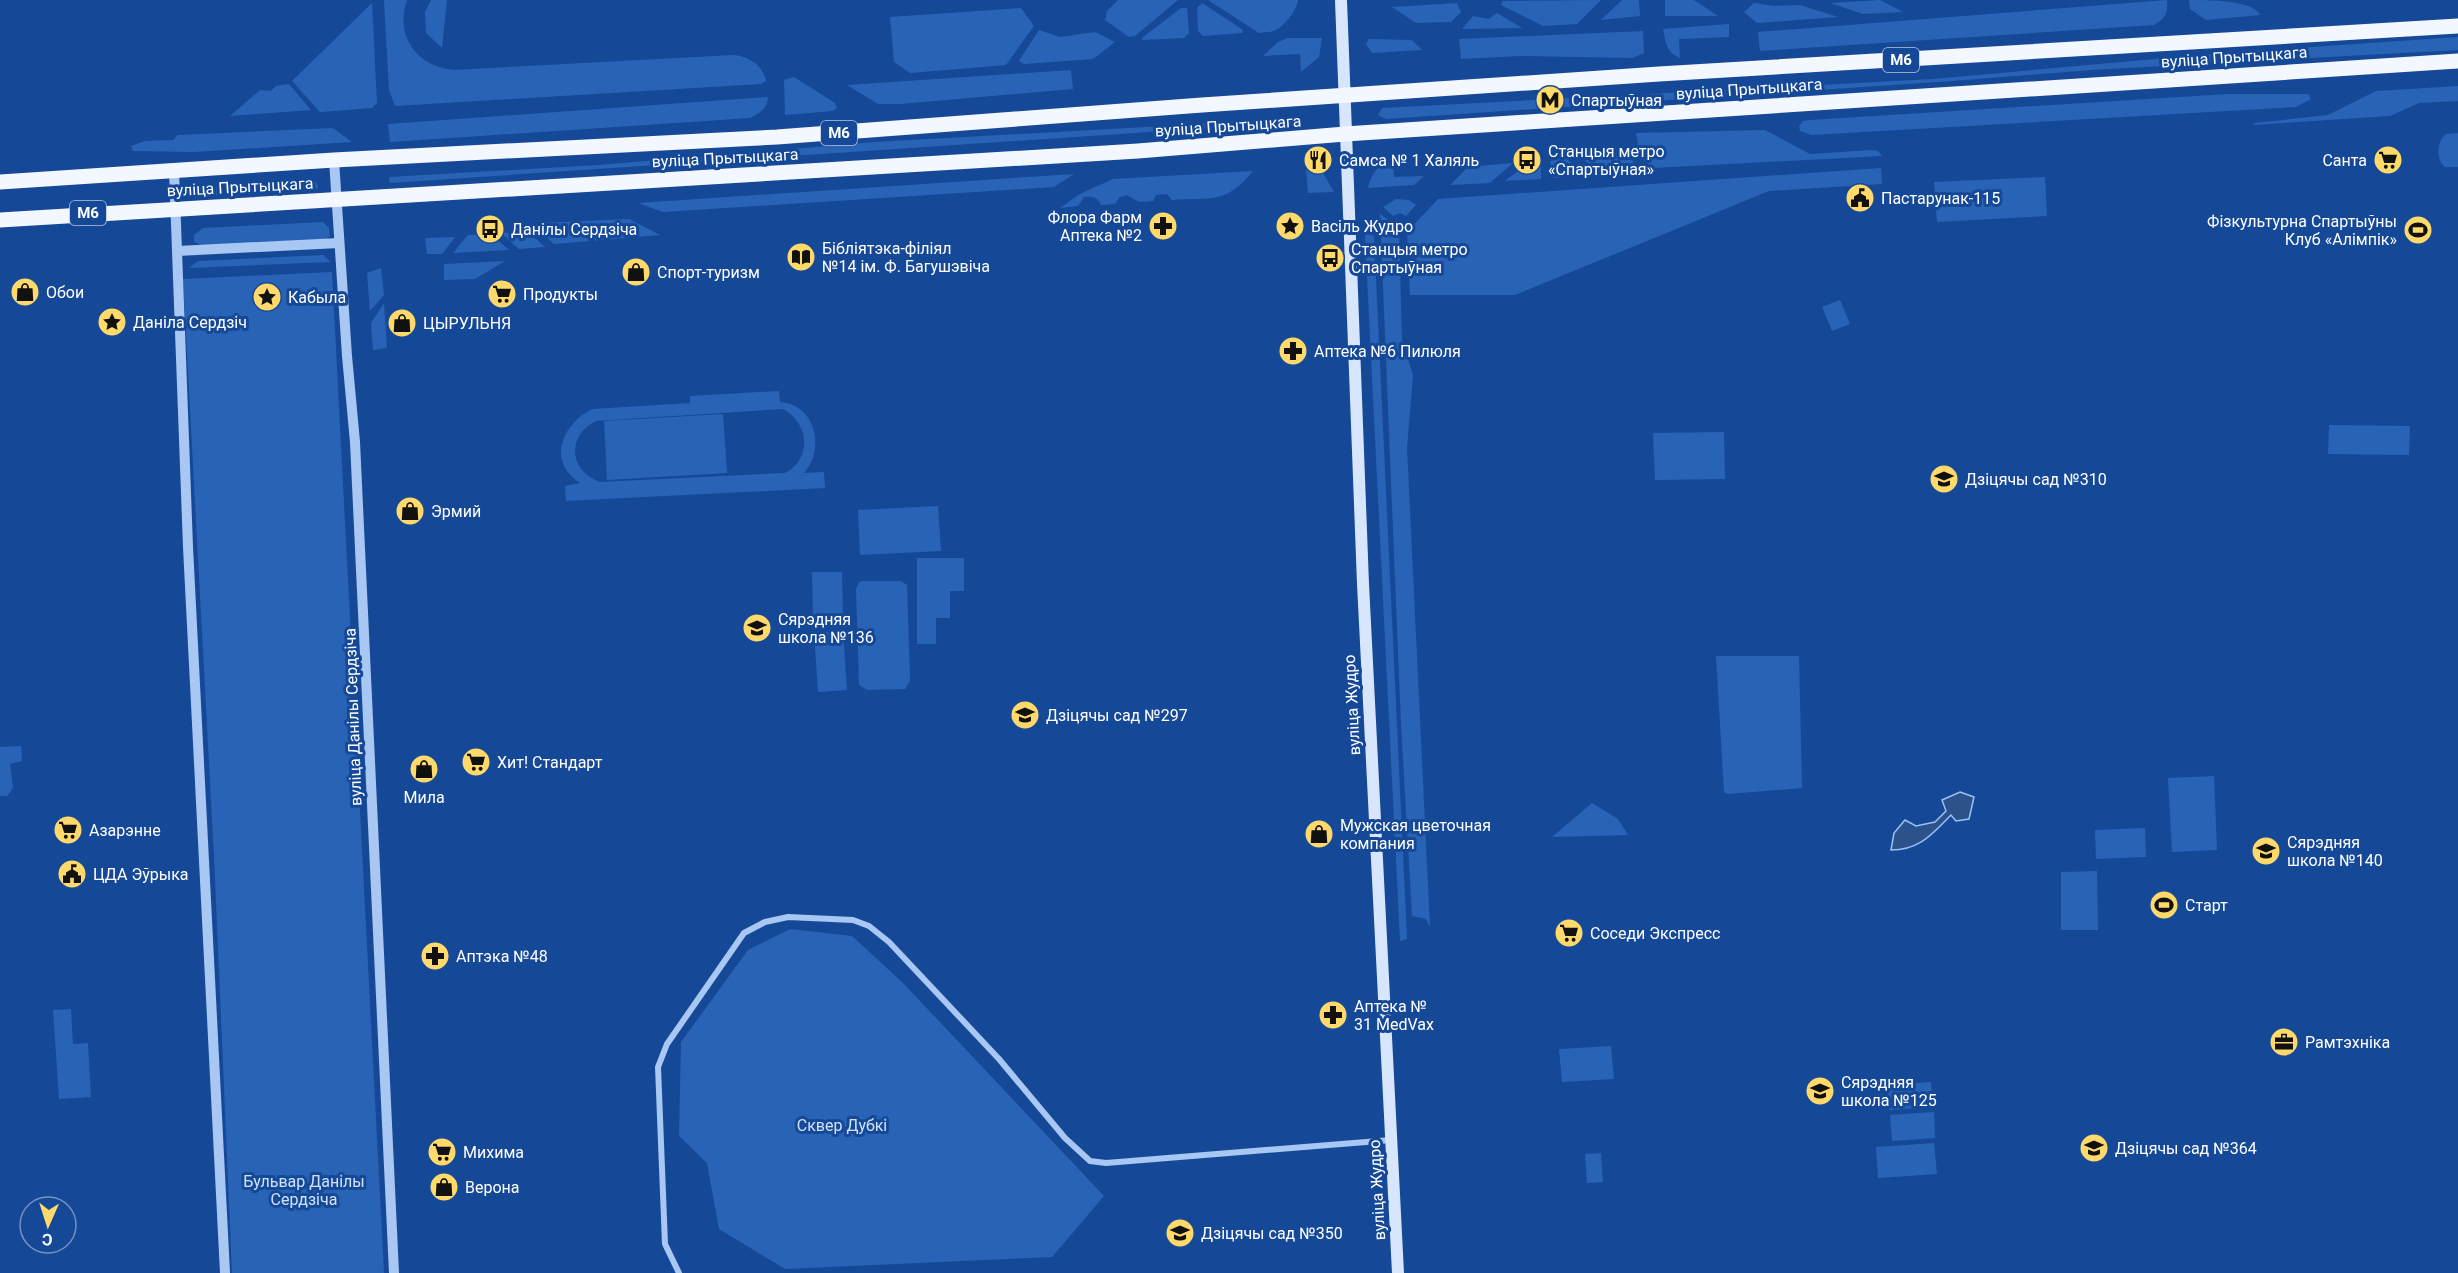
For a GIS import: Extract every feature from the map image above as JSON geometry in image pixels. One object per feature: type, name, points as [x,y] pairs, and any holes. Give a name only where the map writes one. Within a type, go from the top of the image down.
[{"type":"main road","name":"вуліца Жудро","points":[[1341,0],[1363,584],[1398,1273]]},
{"type":"main road","name":"вуліца Прытыцкага","points":[[0,182],[334,160],[777,137],[1344,95],[2458,26]]},
{"type":"main road","name":"вуліца Прытыцкага","points":[[0,220],[1138,151],[1345,134],[2458,61]]},
{"type":"street","name":"вуліца Данілы Сердзіча","points":[[334,160],[335,200],[356,442],[394,1273]]},
{"type":"street","points":[[174,170],[188,536],[225,1273]]},
{"type":"street","points":[[177,251],[339,243]]},
{"type":"street","points":[[679,1273],[665,1244],[658,1067],[667,1044],[744,933],[765,921],[788,917],[853,920],[869,926],[890,942],[999,1059],[1065,1138],[1090,1161],[1106,1163],[1391,1140]]},
{"type":"green space","points":[[384,0],[407,0],[404,26],[412,47],[419,56],[429,62],[453,70],[734,55],[759,66],[766,81],[761,84],[395,106],[389,90]]},
{"type":"green space","points":[[431,0],[447,0],[442,48],[426,33],[425,12]]},
{"type":"green space","points":[[1118,0],[1178,0],[1135,36],[1129,37],[1105,20],[1107,11]]},
{"type":"green space","points":[[1208,0],[1298,0],[1293,13],[1282,26],[1274,31],[1259,33]]},
{"type":"green space","points":[[1601,0],[1577,24],[1543,26],[1501,5],[1502,1]]},
{"type":"green space","points":[[1622,0],[1639,0],[1640,16],[1601,20]]},
{"type":"green space","points":[[1665,0],[1694,0],[1718,16],[1665,16]]},
{"type":"green space","points":[[1880,0],[1903,12],[1863,14],[1830,3]]},
{"type":"green space","points":[[2167,0],[2165,15],[2154,25],[1760,51],[1758,32]]},
{"type":"green space","points":[[2189,0],[2218,1],[2249,6],[2260,15],[2206,20],[2190,9]]},
{"type":"green space","points":[[372,3],[377,103],[372,108],[320,112],[292,81]]},
{"type":"green space","points":[[1202,3],[1243,30],[1242,33],[1203,36],[1198,31],[1197,8]]},
{"type":"green space","points":[[1457,3],[1461,12],[1451,22],[1416,23],[1392,7]]},
{"type":"green space","points":[[1754,3],[1774,6],[1800,5],[1838,17],[1757,23],[1744,12]]},
{"type":"green space","points":[[1021,8],[1034,26],[1006,65],[910,73],[894,62],[890,17]]},
{"type":"green space","points":[[1181,8],[1187,8],[1189,33],[1184,38],[1143,40],[1142,38]]},
{"type":"green space","points":[[1497,13],[1522,28],[1462,29],[1473,16],[1489,19]]},
{"type":"green space","points":[[1729,24],[1729,37],[1679,39],[1680,58],[1669,50],[1663,29]]},
{"type":"green space","points":[[1039,30],[1060,37],[1095,32],[1115,42],[1093,59],[1024,64],[1019,61]]},
{"type":"green space","points":[[1643,31],[1644,53],[1632,58],[1520,56],[1461,59],[1459,39]]},
{"type":"green space","points":[[2458,37],[2458,50],[2091,70],[1386,119],[1378,115],[1382,108],[1933,79],[2211,54]]},
{"type":"green space","points":[[1288,38],[1322,38],[1319,57],[1301,72],[1300,54],[1263,56],[1278,42]]},
{"type":"green space","points":[[1369,39],[1412,40],[1422,50],[1372,53],[1366,44]]},
{"type":"green space","points":[[1071,70],[1073,89],[900,104],[878,104],[847,85]]},
{"type":"green space","points":[[794,77],[835,103],[837,108],[833,111],[785,115],[784,80]]},
{"type":"green space","points":[[289,84],[311,110],[230,116],[260,90],[271,91],[276,86]]},
{"type":"green space","points":[[2458,86],[2458,101],[2419,103],[2390,116],[2253,125],[2328,115],[2376,91]]},
{"type":"green space","points":[[2228,94],[2308,94],[2311,99],[2296,107],[1811,135],[1800,131],[1799,126],[1803,121],[1810,120]]},
{"type":"green space","points":[[768,97],[762,110],[750,118],[390,142],[388,124]]},
{"type":"green space","points":[[1298,120],[1297,122],[390,183],[389,177],[598,165],[875,142]]},
{"type":"green space","points":[[333,128],[352,142],[193,152],[133,151],[131,146],[145,141],[173,140],[178,135]]},
{"type":"green space","points":[[1765,130],[1810,154],[1871,150],[1878,151],[1882,156],[1653,168],[1640,157],[1636,133]]},
{"type":"green space","points":[[2458,133],[2458,167],[2445,167],[2439,156],[2440,142],[2446,134]]},
{"type":"green space","points":[[1625,153],[1641,170],[1600,172],[1579,156]]},
{"type":"green space","points":[[1565,158],[1589,175],[1553,178],[1550,161]]},
{"type":"green space","points":[[1531,161],[1541,161],[1541,179],[1505,181]]},
{"type":"green space","points":[[1388,162],[1393,162],[1394,177],[1424,176],[1414,185],[1368,188],[1375,172]]},
{"type":"green space","points":[[1513,163],[1490,183],[1450,185],[1468,167]]},
{"type":"green space","points":[[1306,168],[1323,173],[1334,192],[1308,193]]},
{"type":"green space","points":[[1881,168],[1882,184],[1769,191],[1515,295],[1410,295],[1407,232],[1438,199]]},
{"type":"green space","points":[[1253,171],[1234,189],[1217,197],[1172,200],[1167,194],[1156,195],[1153,201],[1139,202],[1127,195],[1120,197],[1115,204],[1101,205],[1093,197],[1084,197],[1078,206],[1060,208],[1080,194],[1113,179]]},
{"type":"green space","points":[[1074,174],[1054,187],[663,212],[638,203]]},
{"type":"green space","points":[[2045,177],[2047,216],[1937,222],[1934,182]]},
{"type":"green space","points":[[316,182],[318,187],[315,190],[197,197],[193,195],[194,190],[199,188]]},
{"type":"green space","points":[[1396,199],[1409,200],[1416,205],[1406,216],[1400,213],[1393,216],[1383,207]]},
{"type":"green space","points":[[1380,213],[1399,230],[1402,340],[1413,375],[1407,448],[1430,927],[1426,919],[1412,916],[1401,724]]},
{"type":"green space","points":[[629,219],[660,235],[554,244],[540,231],[540,223]]},
{"type":"green space","points":[[323,222],[329,228],[330,236],[325,240],[205,246],[194,242],[194,235],[203,228]]},
{"type":"green space","points":[[528,232],[545,247],[519,249],[501,233]]},
{"type":"green space","points":[[1367,232],[1374,236],[1407,939],[1400,941],[1365,236]]},
{"type":"green space","points":[[491,234],[509,250],[453,253],[468,235]]},
{"type":"green space","points":[[455,237],[442,254],[427,254],[425,238]]},
{"type":"green space","points":[[323,255],[331,262],[189,268],[198,261]]},
{"type":"green space","points":[[505,261],[475,279],[444,280],[444,264]]},
{"type":"green space","points":[[381,268],[384,295],[370,311],[367,273]]},
{"type":"green space","name":"Бульвар Данілы Сердзіча","points":[[332,272],[384,1273],[232,1273],[214,856],[183,279]]},
{"type":"green space","points":[[1840,300],[1850,324],[1832,331],[1822,307]]},
{"type":"green space","points":[[384,303],[387,348],[373,350],[371,323]]},
{"type":"green space","points":[[779,391],[780,402],[802,410],[809,419],[815,440],[814,452],[811,463],[804,473],[824,472],[825,488],[566,501],[565,486],[580,483],[564,465],[561,455],[562,444],[572,424],[581,416],[592,409],[690,403],[690,396]],"holes":[[[783,409],[792,415],[802,431],[804,450],[794,467],[785,473],[600,482],[582,470],[575,453],[580,435],[586,427],[596,421]]]},
{"type":"green space","points":[[723,414],[727,473],[607,480],[604,421]]},
{"type":"green space","points":[[2329,425],[2410,426],[2409,455],[2328,454]]},
{"type":"green space","points":[[1724,432],[1725,479],[1655,480],[1653,433]]},
{"type":"green space","points":[[938,506],[941,551],[860,555],[858,510]]},
{"type":"green space","points":[[917,558],[964,558],[964,591],[950,591],[950,618],[936,618],[936,644],[917,644]]},
{"type":"green space","points":[[812,572],[842,572],[843,617],[813,617]]},
{"type":"green space","points":[[901,581],[907,585],[910,681],[905,689],[867,690],[859,685],[856,589],[859,582]]},
{"type":"green space","points":[[843,631],[847,690],[818,692],[814,633]]},
{"type":"green space","points":[[1716,656],[1799,656],[1802,788],[1728,794],[1724,792]]},
{"type":"green space","points":[[21,746],[22,761],[10,764],[13,788],[7,796],[0,796],[0,747]]},
{"type":"green space","points":[[2214,776],[2217,850],[2172,852],[2168,778]]},
{"type":"green space","points":[[1592,803],[1618,819],[1628,835],[1552,837]]},
{"type":"green space","points":[[2145,828],[2146,857],[2096,859],[2095,830]]},
{"type":"green space","points":[[2097,871],[2098,930],[2061,930],[2061,872]]},
{"type":"green space","name":"Сквер Дубкі","points":[[790,929],[852,936],[903,983],[1104,1196],[1052,1257],[785,1269],[719,1229],[707,1163],[679,1136],[681,1042],[748,950]]},
{"type":"green space","points":[[71,1009],[73,1044],[88,1043],[91,1097],[59,1099],[53,1010]]},
{"type":"green space","points":[[1611,1046],[1614,1079],[1562,1082],[1559,1049]]},
{"type":"green space","points":[[1931,1082],[1933,1107],[1889,1110],[1888,1085]]},
{"type":"green space","points":[[1934,1112],[1935,1138],[1892,1141],[1890,1115]]},
{"type":"green space","points":[[1934,1143],[1937,1174],[1878,1178],[1876,1147]]},
{"type":"green space","points":[[1601,1153],[1603,1182],[1587,1183],[1585,1154]]},
{"type":"shaded area","points":[[1960,792],[1974,797],[1969,819],[1956,821],[1951,815],[1925,840],[1910,847],[1891,850],[1894,833],[1905,820],[1916,826],[1935,822],[1946,811],[1942,800]]},
{"type":"place","name":"Спартыўная","points":[[1550,100]]},
{"type":"place","name":"Самса № 1 Халяль","points":[[1318,160]]},
{"type":"place","name":"Станцыя метро «Спартыўная»","points":[[1527,160]]},
{"type":"place","name":"Санта","points":[[2388,160]]},
{"type":"place","name":"Пастарунак-115","points":[[1860,198]]},
{"type":"place","name":"Флора Фарм Аптека №2","points":[[1163,226]]},
{"type":"place","name":"Васіль Жудро","points":[[1290,226]]},
{"type":"place","name":"Данілы Сердзіча","points":[[490,229]]},
{"type":"place","name":"Фізкультурна Спартыўны Клуб «Алімпік»","points":[[2418,230]]},
{"type":"place","name":"Бібліятэка-філіял №14 ім. Ф. Багушэвіча","points":[[801,257]]},
{"type":"place","name":"Станцыя метро Спартыўная","points":[[1330,258]]},
{"type":"place","name":"Спорт-туризм","points":[[636,272]]},
{"type":"place","name":"Обои","points":[[25,292]]},
{"type":"place","name":"Продукты","points":[[502,294]]},
{"type":"place","name":"Кабыла","points":[[267,297]]},
{"type":"place","name":"Даніла Сердзіч","points":[[112,322]]},
{"type":"place","name":"ЦЫРУЛЬНЯ","points":[[402,323]]},
{"type":"place","name":"Аптека №6 Пилюля","points":[[1293,351]]},
{"type":"place","name":"Дзіцячы сад №310","points":[[1944,479]]},
{"type":"place","name":"Эрмий","points":[[410,511]]},
{"type":"place","name":"Сярэдняя школа №136","points":[[757,628]]},
{"type":"place","name":"Дзіцячы сад №297","points":[[1025,715]]},
{"type":"place","name":"Хит! Стандарт","points":[[476,762]]},
{"type":"place","name":"Мила","points":[[424,769]]},
{"type":"place","name":"Азарэнне","points":[[68,830]]},
{"type":"place","name":"Мужская цветочная компания","points":[[1319,834]]},
{"type":"place","name":"Сярэдняя школа №140","points":[[2266,851]]},
{"type":"place","name":"ЦДА Эўрыка","points":[[72,874]]},
{"type":"place","name":"Старт","points":[[2164,905]]},
{"type":"place","name":"Соседи Экспресс","points":[[1569,933]]},
{"type":"place","name":"Аптэка №48","points":[[435,956]]},
{"type":"place","name":"Аптека № 31 MedVax","points":[[1333,1015]]},
{"type":"place","name":"Рамтэхніка","points":[[2284,1042]]},
{"type":"place","name":"Сярэдняя школа №125","points":[[1820,1091]]},
{"type":"place","name":"Дзіцячы сад №364","points":[[2094,1148]]},
{"type":"place","name":"Михима","points":[[442,1152]]},
{"type":"place","name":"Верона","points":[[444,1187]]},
{"type":"place","name":"Дзіцячы сад №350","points":[[1180,1233]]}]
